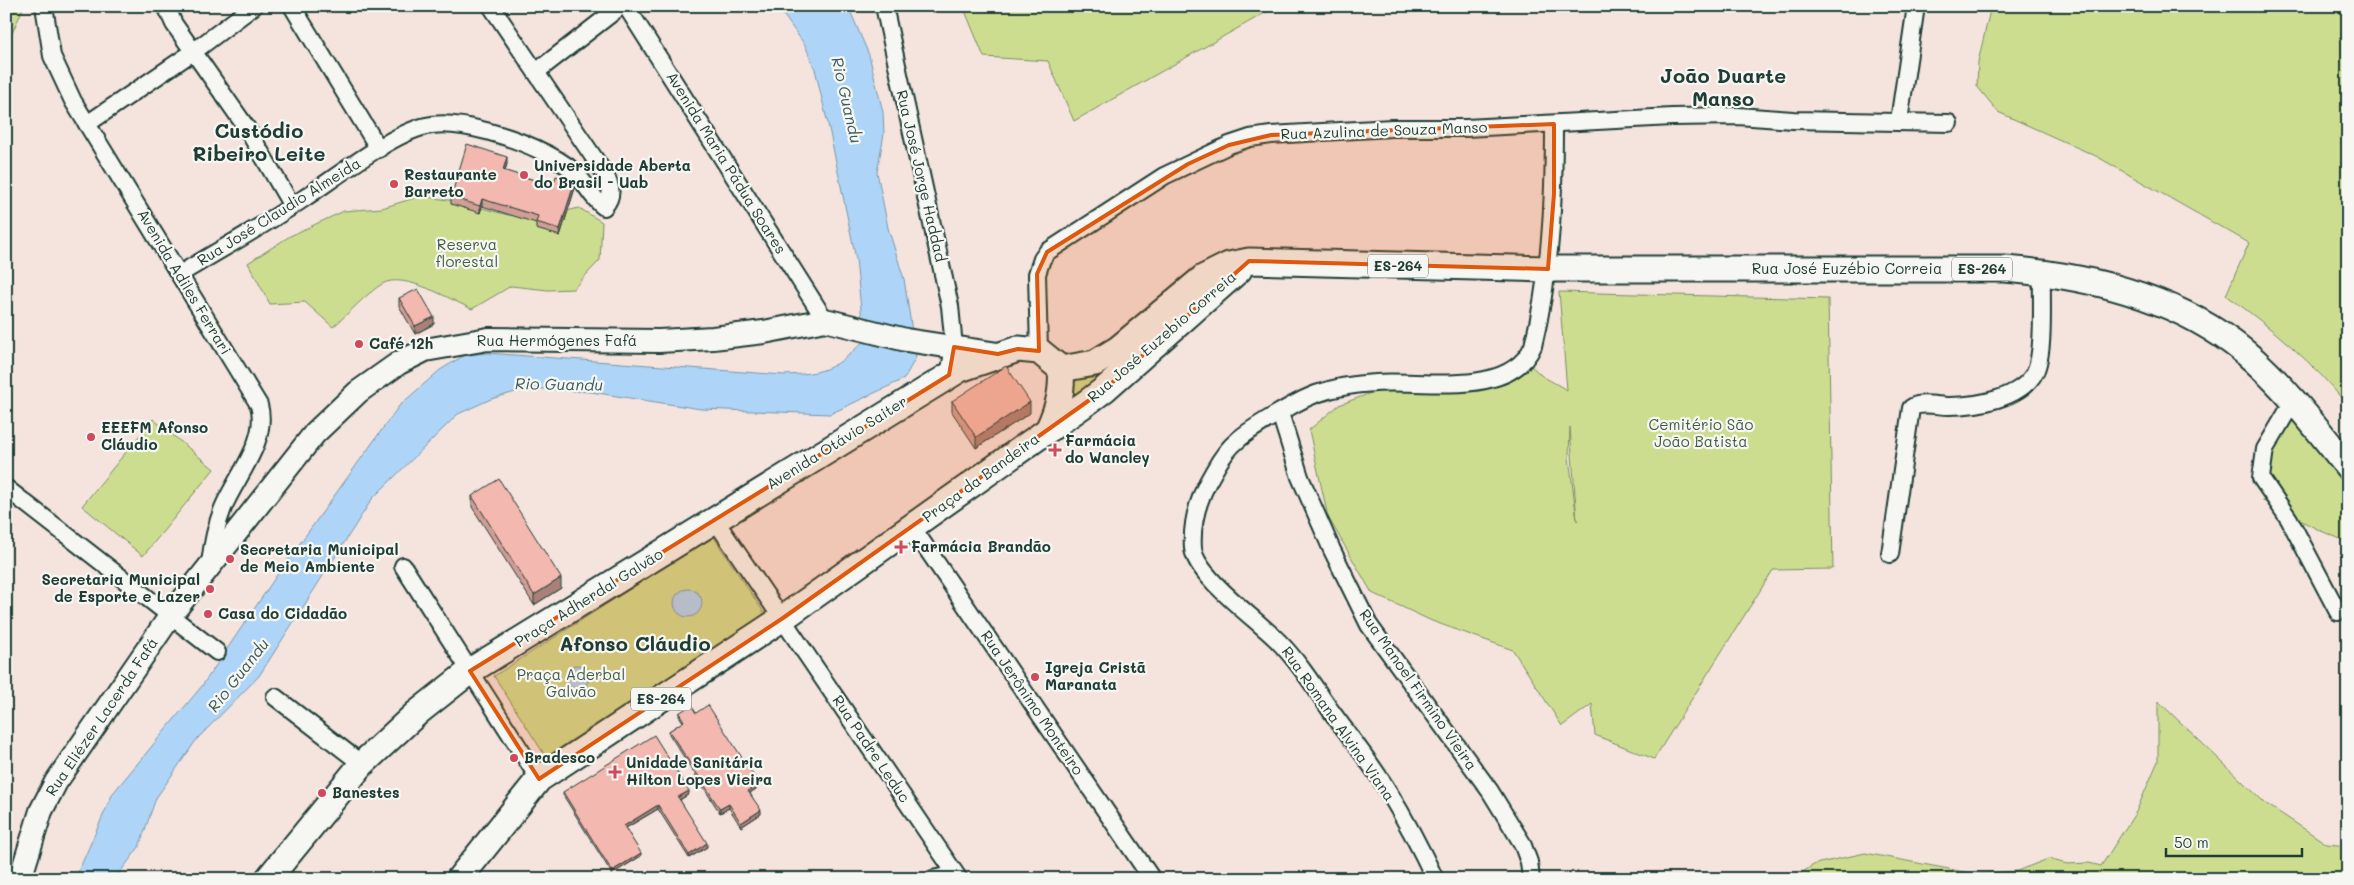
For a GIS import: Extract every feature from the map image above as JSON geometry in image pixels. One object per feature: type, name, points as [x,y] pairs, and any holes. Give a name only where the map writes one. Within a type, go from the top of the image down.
[{"type":"main road","name":"Rua José Euzebio Correia","points":[[1049,428],[1105,389],[1249,261]]},
{"type":"main road","name":"Rua José Euzebio Correia","points":[[1061,369],[1095,363],[1118,349],[1204,278],[1230,265],[1249,261],[1548,269]]},
{"type":"main road","name":"Rua José Euzébio Correia","points":[[1548,269],[1939,268],[2042,272],[2086,279],[2172,309],[2199,322],[2253,360],[2294,400],[2348,467]]},
{"type":"main road","points":[[954,364],[1018,349],[1039,351],[1061,369],[1062,387],[1060,400],[1049,428]]},
{"type":"main road","name":"Avenida Otávio Saiter","points":[[715,520],[954,364]]},
{"type":"main road","name":"Praça da Bandeira","points":[[912,527],[1049,428]]},
{"type":"main road","name":"Praça Adherdal Galvão","points":[[278,875],[362,764],[417,713],[470,671],[715,520]]},
{"type":"main road","name":"ES-264","points":[[459,879],[539,779],[783,618],[912,527]]},
{"type":"street","name":"Avenida Adiles Ferrari","points":[[44,6],[52,56],[59,74],[87,124],[256,399],[261,413],[258,435],[252,451],[223,508],[214,537],[210,564]]},
{"type":"street","points":[[166,6],[174,24],[246,127],[292,206]]},
{"type":"street","points":[[87,124],[194,52],[254,6]]},
{"type":"street","points":[[292,6],[379,149]]},
{"type":"street","points":[[492,6],[536,72],[621,6]]},
{"type":"street","name":"Avenida Maria Pádua Soares","points":[[626,6],[825,320]]},
{"type":"street","name":"Rua José Jorge Haddad","points":[[884,6],[950,306],[954,364]]},
{"type":"street","points":[[1899,121],[1916,6]]},
{"type":"street","name":"Rua José Claudio Almeida","points":[[180,274],[292,206],[379,149],[408,132],[427,126],[449,124],[522,143],[566,164],[604,207],[611,196],[611,186],[598,163],[536,72]]},
{"type":"street","name":"Rua Azulina de Souza Manso","points":[[1039,351],[1037,274],[1042,259],[1047,252],[1164,176],[1229,145],[1250,138],[1332,130],[1466,128],[1672,117],[1738,116],[1793,120],[1949,123]]},
{"type":"street","name":"Rua Romana Alvina Viana","points":[[1435,879],[1388,791],[1302,670],[1280,643],[1215,583],[1196,560],[1193,551],[1196,512],[1208,480],[1221,459],[1238,440],[1280,413],[1315,394],[1373,383],[1462,382],[1494,378],[1510,372],[1521,364],[1529,355],[1533,346],[1548,269],[1554,194],[1554,124]]},
{"type":"street","points":[[1890,554],[1911,408],[1918,404],[1961,406],[1990,402],[2027,382],[2035,372],[2040,357],[2042,272]]},
{"type":"street","name":"Rua Hermógenes Fafá","points":[[171,615],[315,434],[358,392],[399,363],[425,350],[488,339],[659,341],[713,338],[764,332],[825,320],[850,328],[906,340],[954,364]]},
{"type":"street","points":[[2294,400],[2265,449],[2260,472],[2261,478],[2289,519],[2338,612]]},
{"type":"street","name":"Rua Manoel Firmino Vieira","points":[[1280,413],[1300,477],[1332,550],[1369,625],[1490,791],[1522,843],[1529,862],[1531,879]]},
{"type":"street","points":[[6,488],[217,652]]},
{"type":"street","points":[[715,520],[783,618]]},
{"type":"street","name":"Rua Jerônimo Monteiro","points":[[912,527],[1152,879]]},
{"type":"street","points":[[403,566],[539,779]]},
{"type":"street","name":"Rua Eliézer Lacerda Fafá","points":[[20,879],[41,811],[56,782],[171,615]]},
{"type":"street","name":"Rua Padre Leduc","points":[[783,618],[957,876]]},
{"type":"street","points":[[274,697],[362,764]]},
{"type":"street","points":[[933,879],[957,876]]},
{"type":"highlighted area","points":[[1554,124],[1554,194],[1548,269],[1249,261],[1105,389],[783,618],[539,779],[470,671],[949,375],[954,347],[998,354],[1018,349],[1039,351],[1037,274],[1047,252],[1188,164],[1229,145],[1271,135]]},
{"type":"green space","points":[[6,6],[24,6],[6,47]]},
{"type":"green space","points":[[963,6],[1277,6],[1074,121],[1048,61],[984,57]]},
{"type":"green space","points":[[1991,6],[2348,6],[2348,406],[2321,375],[2291,346],[2226,295],[2249,243],[2096,156],[1998,112],[1977,86],[1978,62]]},
{"type":"green space","name":"Reserva florestal","points":[[421,196],[455,201],[508,215],[545,216],[579,208],[602,222],[600,260],[573,289],[548,290],[511,286],[472,309],[427,288],[402,281],[391,281],[376,288],[333,327],[305,302],[270,304],[248,263],[290,236],[344,211],[382,208]]},
{"type":"green space","name":"Cemitério São João Batista","points":[[1559,292],[1828,299],[1833,569],[1773,570],[1654,759],[1595,735],[1592,704],[1562,726],[1513,650],[1432,621],[1372,593],[1328,517],[1309,430],[1339,405],[1400,382],[1492,374],[1527,362],[1542,376],[1567,390]],"holes":[[[1570,427],[1577,521],[1569,457]]]},
{"type":"green space","points":[[1174,314],[1072,403],[1072,378]]},
{"type":"green space","points":[[2295,396],[2348,468],[2348,542],[2321,531],[2263,501],[2272,447]]},
{"type":"green space","points":[[153,419],[214,469],[143,556],[82,506]]},
{"type":"green space","name":"Praça Aderbal Galvão","points":[[713,536],[765,614],[546,757],[494,676]]},
{"type":"green space","points":[[2158,701],[2265,803],[2327,844],[2348,846],[2348,879],[1792,879],[1815,864],[1865,853],[1975,874],[2017,871],[2048,859],[2067,864],[2089,863],[2101,866],[2136,812],[2158,761]]},
{"type":"water","name":"Rio Guandu","points":[[777,6],[848,6],[869,55],[883,112],[884,134],[877,172],[888,228],[904,279],[916,357],[904,379],[830,414],[701,409],[591,392],[529,388],[491,399],[458,414],[372,499],[259,676],[197,739],[156,798],[139,847],[115,879],[75,879],[113,793],[202,686],[275,578],[399,406],[440,370],[465,355],[487,353],[784,375],[809,373],[828,368],[846,358],[864,340],[856,259],[815,69],[805,45]]},
{"type":"water","points":[[688,589],[698,593],[702,603],[698,613],[688,617],[678,613],[674,603],[678,593]]},
{"type":"water","points":[[577,665],[586,668],[589,677],[586,686],[577,689],[568,686],[565,677],[568,668]]},
{"type":"building","points":[[467,144],[507,157],[503,170],[553,186],[556,176],[575,181],[560,229],[536,222],[538,216],[482,199],[480,206],[451,197]]},
{"type":"building","points":[[418,289],[434,317],[415,326],[399,298]]},
{"type":"building","points":[[1006,366],[1030,402],[976,437],[952,401]]},
{"type":"building","points":[[499,479],[561,578],[534,595],[472,496]]},
{"type":"building","points":[[691,705],[696,713],[708,705],[759,784],[748,791],[761,810],[741,823],[729,804],[720,809],[669,731],[684,721],[679,713]]},
{"type":"building","points":[[654,735],[689,791],[678,797],[707,843],[689,855],[658,805],[624,826],[641,853],[612,871],[563,792]]},
{"type":"building","points":[[477,873],[484,879],[472,879]]},
{"type":"place","name":"Universidade Aberta do Brasil - Uab","points":[[524,175]]},
{"type":"place","name":"Restaurante Barreto","points":[[394,184]]},
{"type":"place","name":"Café 12h","points":[[359,344]]},
{"type":"place","name":"EEEFM Afonso Cláudio","points":[[91,437]]},
{"type":"place","name":"Farmácia do Wancley","points":[[1055,450]]},
{"type":"place","name":"Farmácia Brandão","points":[[901,547]]},
{"type":"place","name":"Secretaria Municipal de Meio Ambiente","points":[[230,559]]},
{"type":"place","name":"Secretaria Municipal de Esporte e Lazer","points":[[210,589]]},
{"type":"place","name":"Casa do Cidadão","points":[[208,614]]},
{"type":"place","name":"Igreja Cristã Maranata","points":[[1035,677]]},
{"type":"place","name":"Bradesco","points":[[514,758]]},
{"type":"place","name":"Unidade Sanitária Hilton Lopes Vieira","points":[[615,772]]},
{"type":"place","name":"Banestes","points":[[322,793]]},
{"type":"district","name":"João Duarte Manso","points":[[1723,88]]},
{"type":"district","name":"Custódio Ribeiro Leite","points":[[259,142]]},
{"type":"district","name":"Afonso Cláudio","points":[[635,644]]}]
